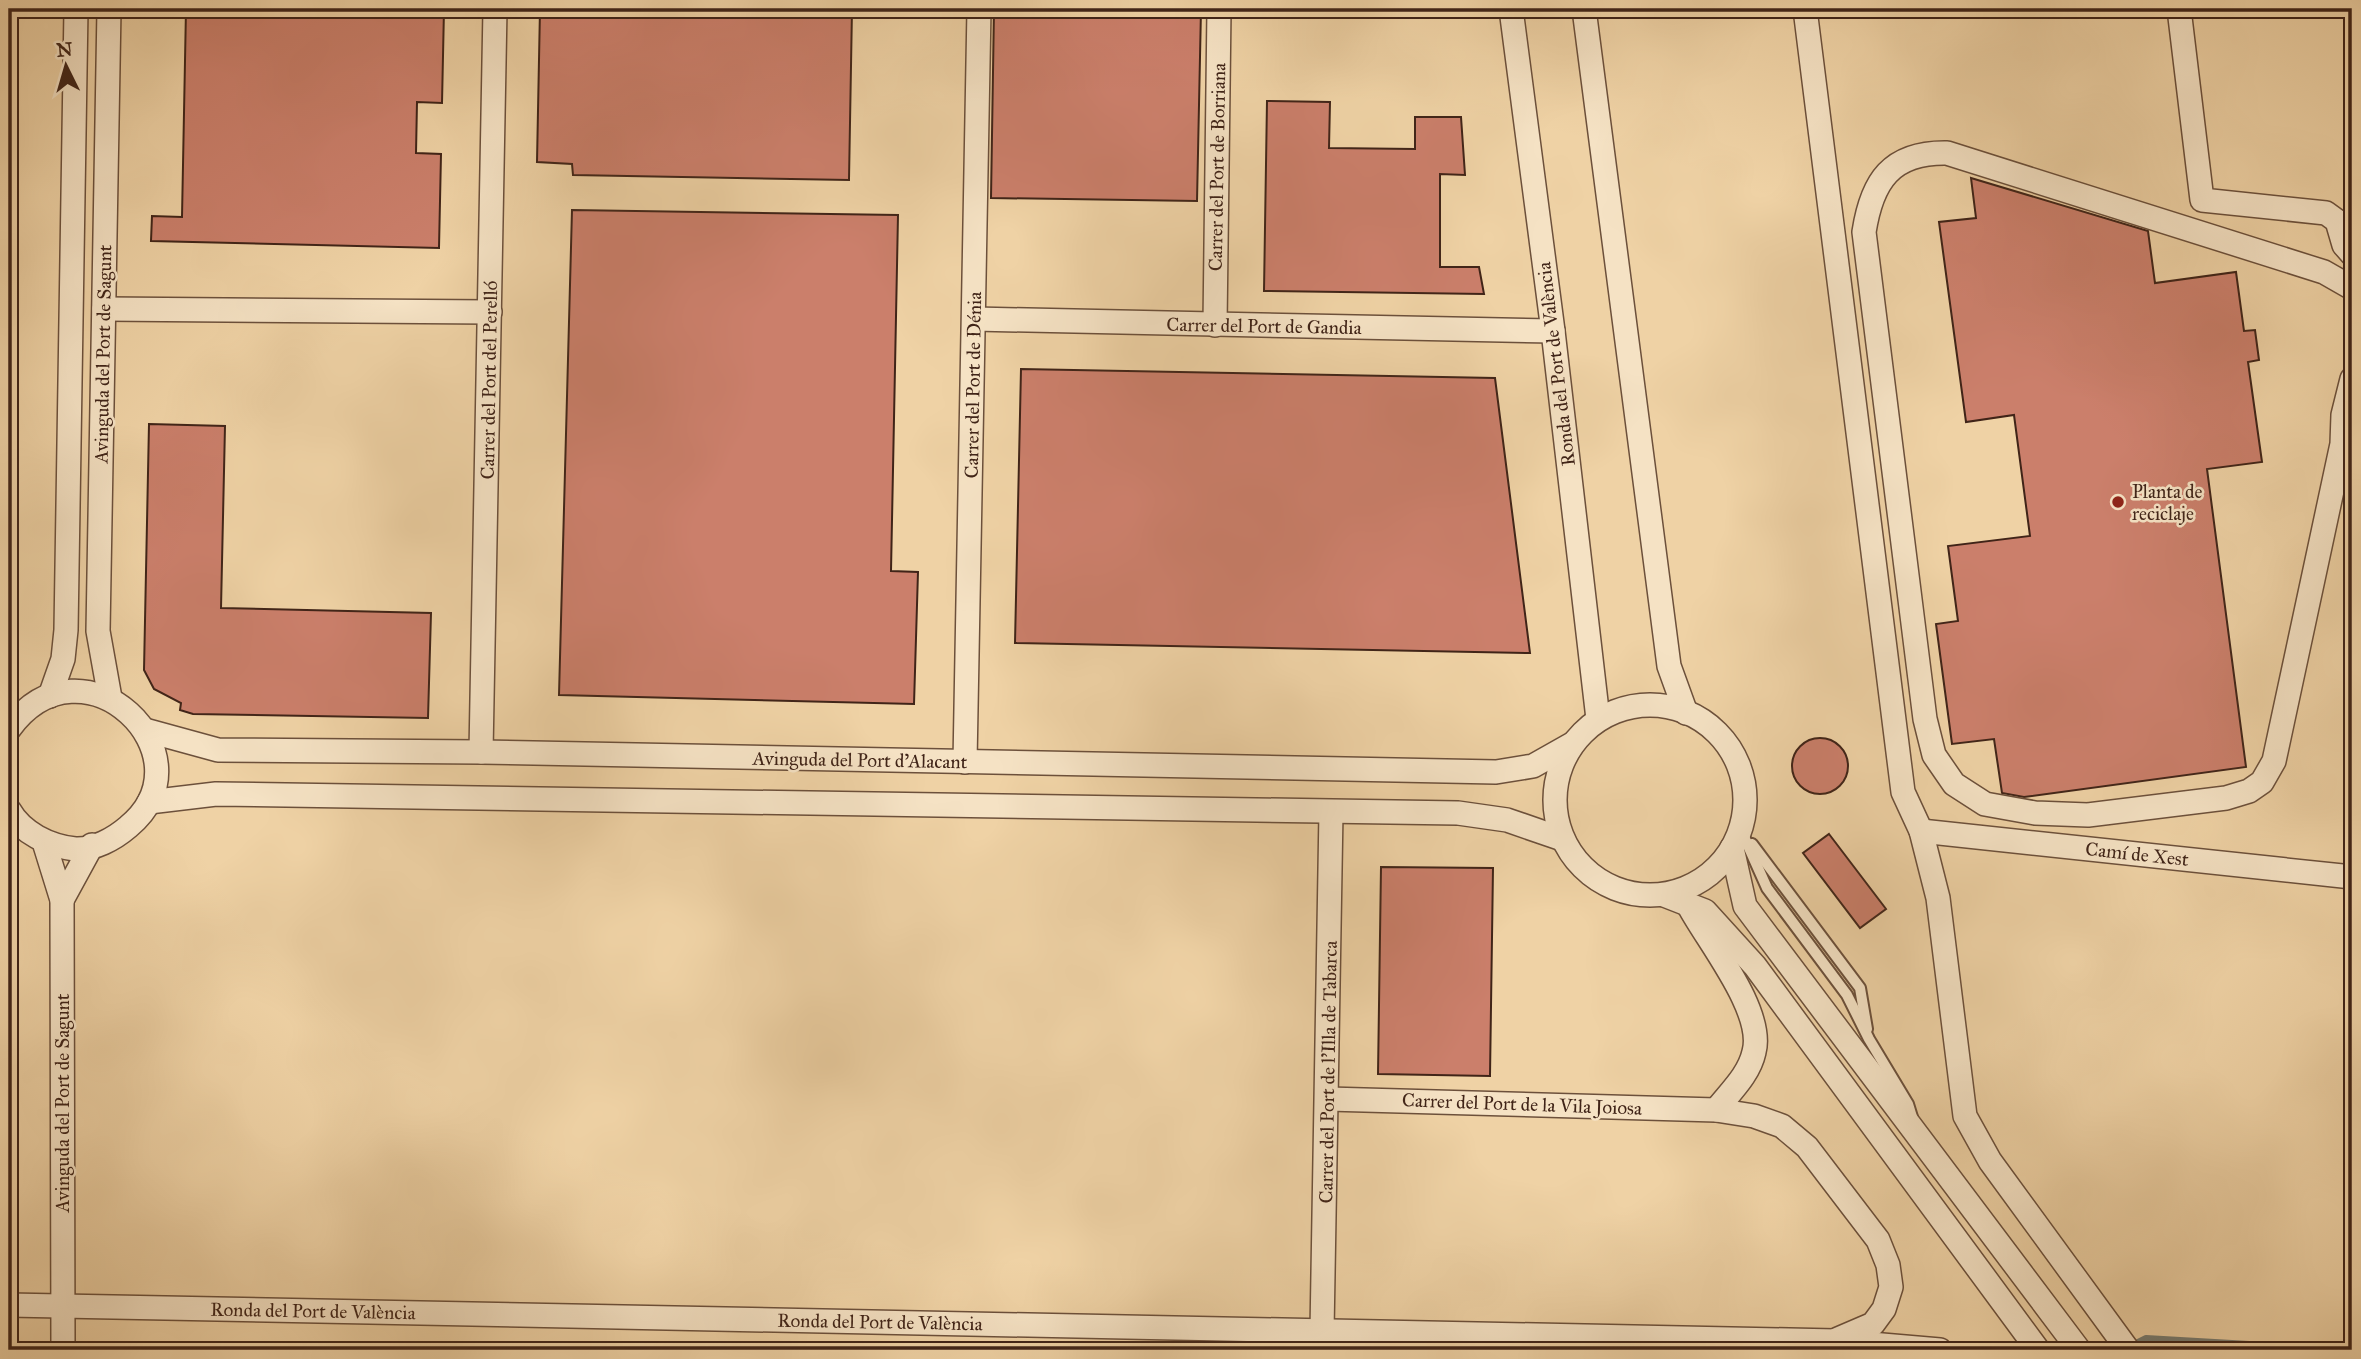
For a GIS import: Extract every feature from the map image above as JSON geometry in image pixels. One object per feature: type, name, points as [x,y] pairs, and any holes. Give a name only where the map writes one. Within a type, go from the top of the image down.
[{"type":"street","name":"Avinguda del Port de Sagunt","points":[[50,696],[63,659],[66,630],[76,9]]},
{"type":"street","name":"Avinguda del Port de Sagunt","points":[[109,9],[98,631],[110,698]]},
{"type":"street","name":"Carrer del Port del Perelló","points":[[481,752],[495,9]]},
{"type":"street","name":"Carrer del Port de Dénia","points":[[965,762],[979,9]]},
{"type":"street","name":"Carrer del Port de Borriana","points":[[1215,325],[1219,9]]},
{"type":"street","name":"Ronda del Port de València","points":[[1511,9],[1553,331],[1598,719]]},
{"type":"street","points":[[1584,9],[1669,666],[1686,713]]},
{"type":"street","points":[[1805,9],[1903,792],[1921,831],[1938,898],[1950,970],[1965,1116],[1990,1161],[2128,1350]]},
{"type":"street","points":[[2179,9],[2202,200],[2326,213],[2337,220],[2344,244],[2352,254]]},
{"type":"street","points":[[2352,275],[2324,272],[1947,153],[1925,153],[1907,158],[1880,178],[1869,202],[1864,232],[1865,246],[1925,719],[1934,755],[1954,784],[1985,804],[2035,813],[2088,815],[2226,798],[2249,791],[2262,782],[2274,761],[2347,439],[2343,415],[2352,379]]},
{"type":"street","points":[[2324,272],[2352,288]]},
{"type":"street","points":[[104,309],[490,312]]},
{"type":"street","name":"Carrer del Port de Gandia","points":[[974,318],[1553,331]]},
{"type":"street","points":[[9,729],[27,707],[50,696],[84,691],[110,698],[139,720],[155,761],[155,785],[149,802],[139,818],[111,841],[78,849],[44,842],[14,820],[9,810]]},
{"type":"street","points":[[1635,705],[1673,707],[1686,713],[1710,725],[1737,760],[1746,802],[1736,839],[1710,875],[1693,886],[1664,895],[1638,895],[1595,879],[1568,851],[1562,839],[1553,799],[1562,760],[1572,744],[1598,719],[1635,705]]},
{"type":"street","name":"Avinguda del Port d'Alacant","points":[[145,730],[218,750],[481,752],[1496,772],[1533,766],[1572,744]]},
{"type":"street","points":[[149,802],[228,794],[1458,813],[1507,820],[1562,839]]},
{"type":"street","name":"Carrer del Port de l'Illa de Tabarca","points":[[1322,1331],[1331,813]]},
{"type":"street","name":"Camí de Xest","points":[[1921,831],[2352,877]]},
{"type":"street","points":[[1736,839],[1745,906],[2078,1350]]},
{"type":"street","name":"Avinguda del Port de Sagunt","points":[[44,842],[62,900],[63,1350]]},
{"type":"street","name":"Avinguda del Port de Sagunt","points":[[62,900],[92,845]]},
{"type":"street","points":[[1664,895],[1705,911],[1755,966],[2038,1350]]},
{"type":"street","points":[[1689,905],[1742,994],[1755,1031],[1755,1051],[1746,1072],[1716,1110]]},
{"type":"street","name":"Carrer del Port de la Vila Joiosa","points":[[1328,1099],[1716,1110],[1754,1116],[1782,1126],[1807,1147],[1878,1240],[1888,1265],[1891,1287],[1884,1309],[1873,1324],[1836,1340]]},
{"type":"street","name":"Ronda del Port de València","points":[[9,1305],[1836,1340],[1940,1350]]},
{"type":"lane","points":[[1736,839],[1767,888],[1847,995],[1869,1040],[1908,1104],[1917,1136]]},
{"type":"building","points":[[186,9],[444,9],[442,103],[417,102],[416,153],[441,154],[439,248],[151,241],[152,216],[182,217]]},
{"type":"building","points":[[540,9],[852,9],[849,180],[573,175],[572,164],[537,162]]},
{"type":"building","points":[[994,9],[1201,9],[1197,201],[991,198]]},
{"type":"building","points":[[1267,101],[1330,102],[1329,148],[1415,149],[1415,117],[1461,117],[1465,175],[1440,174],[1440,267],[1479,267],[1484,294],[1264,291]]},
{"type":"building","name":"Planta de reciclaje","points":[[1971,178],[2148,231],[2155,283],[2236,272],[2244,331],[2255,330],[2259,360],[2248,362],[2262,462],[2207,469],[2246,767],[2024,797],[2002,793],[1994,739],[1952,744],[1936,624],[1958,621],[1948,546],[2030,536],[2014,415],[1966,422],[1939,222],[1976,218]]},
{"type":"building","points":[[572,210],[898,215],[891,571],[918,572],[914,704],[559,695]]},
{"type":"building","points":[[1021,369],[1495,378],[1530,653],[1015,643]]},
{"type":"building","points":[[149,424],[225,426],[221,608],[431,613],[428,718],[193,714],[180,710],[181,703],[154,689],[144,670]]},
{"type":"building","points":[[1820,738],[1831,740],[1840,746],[1846,755],[1846,777],[1840,786],[1831,792],[1820,794],[1809,792],[1800,786],[1794,777],[1792,766],[1794,755],[1800,746],[1809,740]]},
{"type":"building","points":[[1829,834],[1886,909],[1860,928],[1803,853]]},
{"type":"building","points":[[1381,867],[1493,868],[1490,1076],[1378,1074]]},
{"type":"waterway","points":[[2130,1346],[2146,1338],[2350,1350]]},
{"type":"place","name":"Planta de reciclaje","points":[[2118,502]]}]
